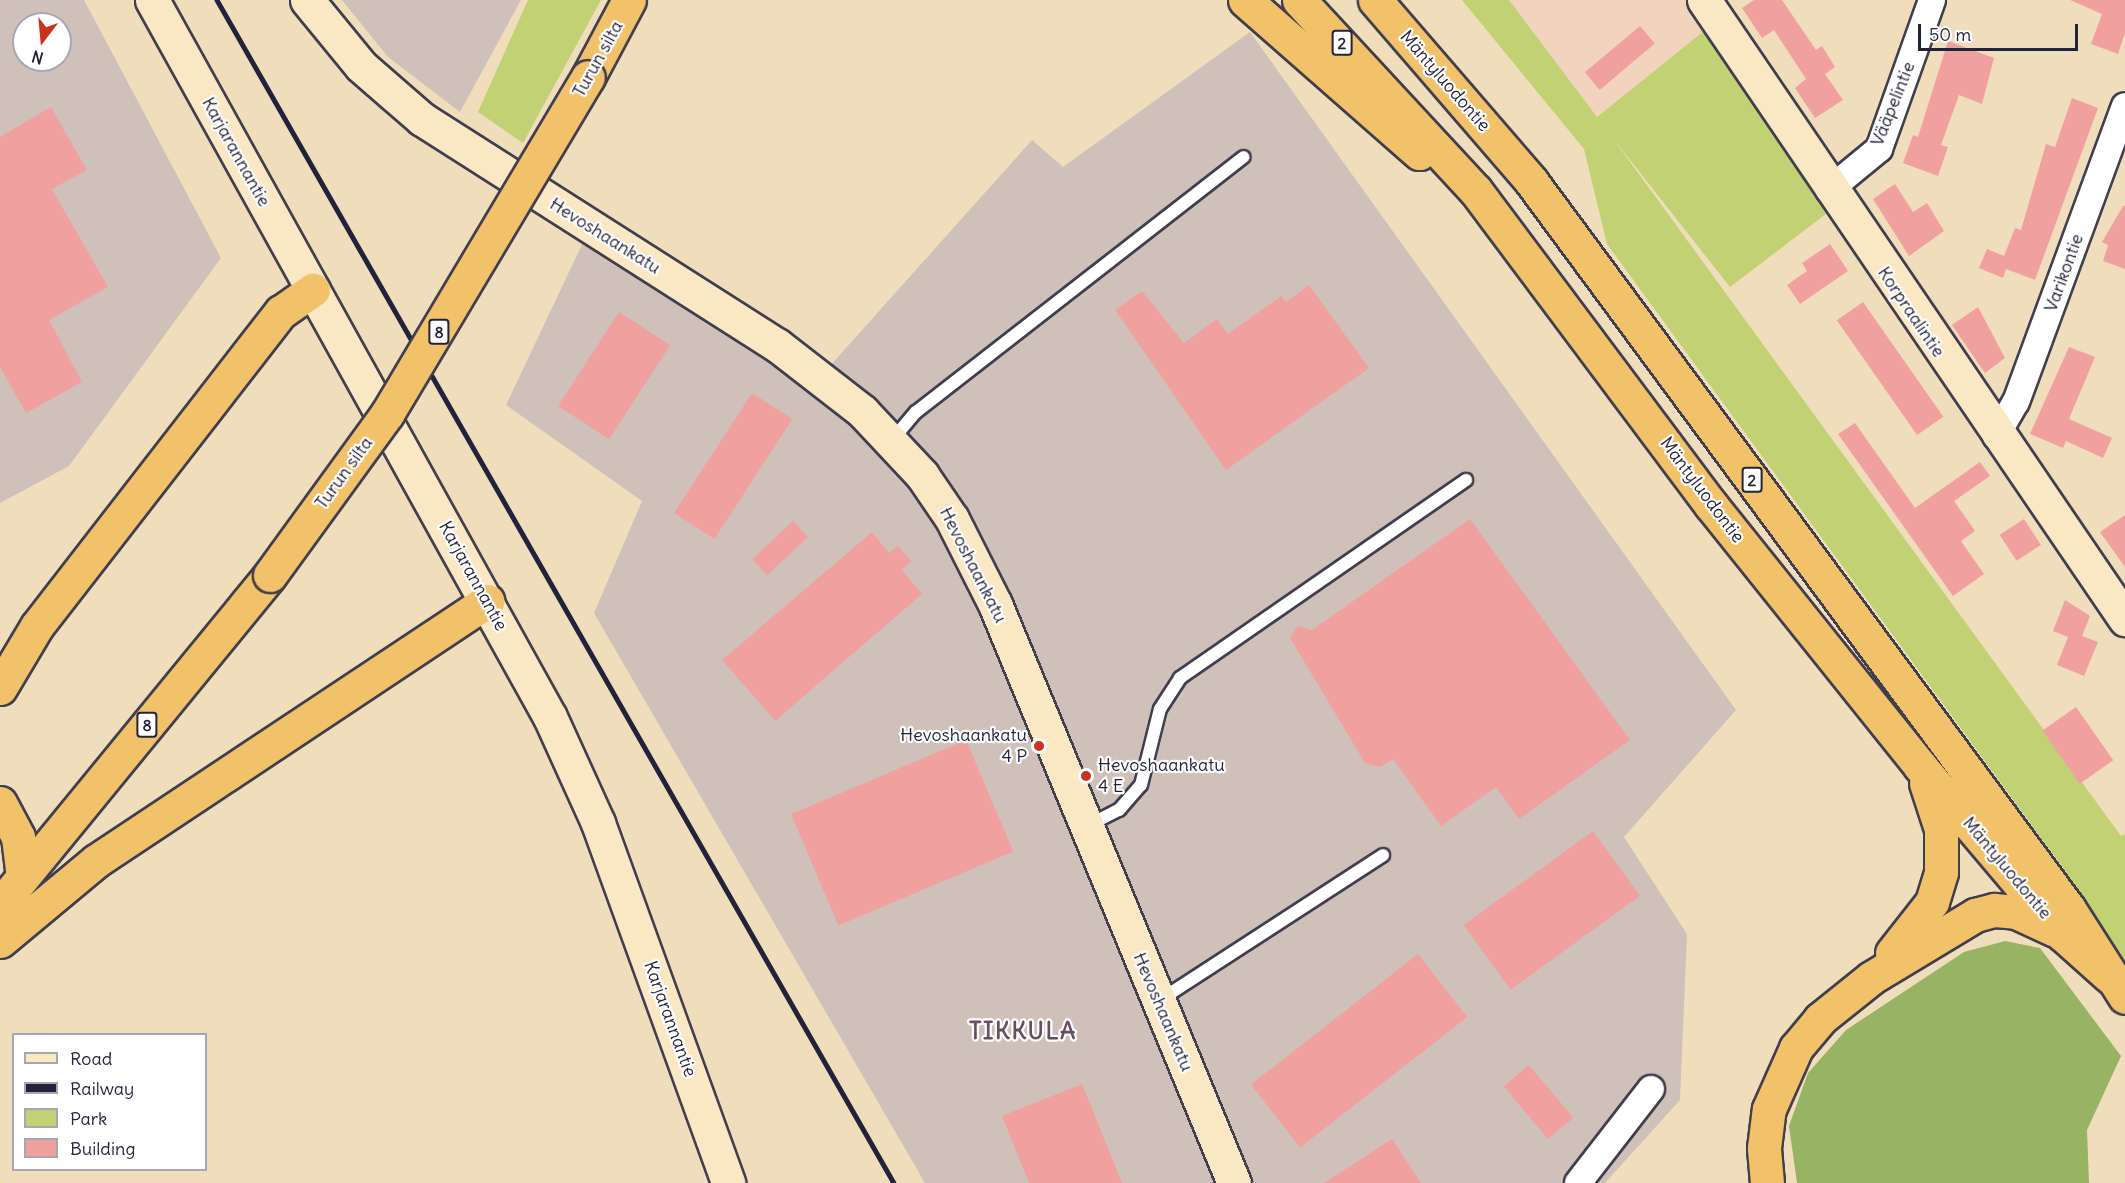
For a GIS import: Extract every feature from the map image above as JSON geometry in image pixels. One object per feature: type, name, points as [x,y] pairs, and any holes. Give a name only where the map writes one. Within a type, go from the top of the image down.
[{"type":"highway","points":[[1245,0],[1451,183],[1476,191]]},
{"type":"highway","name":"Mäntyluodontie","points":[[1299,0],[1476,191],[1711,505],[1920,766],[2062,934],[2117,986]]},
{"type":"highway","name":"Mäntyluodontie","points":[[1375,0],[1531,181],[2068,909],[2117,986]]},
{"type":"highway","name":"Turun silta","points":[[0,905],[270,574],[400,395],[588,77],[628,3]]},
{"type":"highway","points":[[0,688],[37,626],[281,312],[313,290]]},
{"type":"highway","points":[[0,941],[96,861],[487,601]]},
{"type":"highway","points":[[1872,978],[1932,902],[1941,872],[1941,829],[1920,766]]},
{"type":"highway","points":[[0,803],[18,837],[23,875]]},
{"type":"highway","points":[[1767,1183],[1764,1148],[1779,1079],[1821,1019],[1872,978],[1949,929],[1994,910],[2016,912],[2062,934]]},
{"type":"street","name":"Karjarannantie","points":[[152,0],[550,717],[598,824],[729,1183]]},
{"type":"street","name":"Hevoshaankatu","points":[[307,0],[361,66],[422,119],[777,345],[892,439],[952,519],[976,564],[1234,1183]]},
{"type":"street","name":"Korpraalintie","points":[[1704,0],[1829,190],[1996,436],[2125,619]]},
{"type":"street","name":"Vääpelintie","points":[[1829,190],[1879,149],[1932,0]]},
{"type":"street","name":"Varikontie","points":[[1996,436],[2016,402],[2125,106]]},
{"type":"street","points":[[1578,1183],[1651,1089]]},
{"type":"lane","points":[[892,439],[916,412],[1244,157]]},
{"type":"lane","points":[[1086,827],[1119,810],[1141,785],[1160,708],[1180,678],[1466,480]]},
{"type":"lane","points":[[1159,1001],[1383,855]]},
{"type":"shaded area","points":[[0,0],[84,0],[221,258],[69,466],[0,503]]},
{"type":"shaded area","points":[[342,0],[521,0],[460,112],[388,57]]},
{"type":"shaded area","points":[[1509,0],[1691,0],[1709,27],[1597,117]]},
{"type":"shaded area","points":[[1250,32],[1736,710],[1624,837],[1687,934],[1680,1100],[1605,1183],[925,1183],[594,613],[642,501],[506,405],[587,234],[812,386],[1032,140],[1063,167]]},
{"type":"green space","points":[[528,0],[601,0],[523,143],[478,112]]},
{"type":"green space","points":[[1462,0],[1509,0],[1597,117],[1709,27],[1839,204],[1730,287],[1612,137],[2121,836],[2125,834],[2125,966],[2066,872],[1607,244],[1584,149]]},
{"type":"green space","points":[[2005,941],[2040,948],[2121,1056],[2087,1130],[2089,1183],[1797,1183],[1789,1126],[1808,1073],[1846,1030],[1964,952]]},
{"type":"building","points":[[1754,0],[1782,0],[1816,50],[1822,46],[1835,67],[1825,74],[1843,100],[1815,118],[1795,88],[1806,79],[1774,30],[1762,38],[1742,8]]},
{"type":"building","points":[[2070,0],[2125,0],[2125,33],[2118,54],[2091,44],[2102,14]]},
{"type":"building","points":[[1640,26],[1655,44],[1600,90],[1585,72]]},
{"type":"building","points":[[1948,41],[1994,58],[1982,104],[1959,95],[1941,145],[1948,147],[1938,176],[1903,163],[1913,135],[1918,137]]},
{"type":"building","points":[[2072,98],[2098,108],[2035,280],[2006,269],[2003,278],[1979,268],[1987,249],[2004,256],[2015,228],[2021,230],[2046,144],[2055,147]]},
{"type":"building","points":[[51,107],[87,170],[52,189],[108,287],[49,320],[82,382],[26,413],[0,367],[0,137]]},
{"type":"building","points":[[1895,184],[1913,212],[1927,203],[1944,231],[1909,256],[1873,199]]},
{"type":"building","points":[[2125,206],[2125,269],[2103,261],[2108,245],[2102,242]]},
{"type":"building","points":[[1830,244],[1848,271],[1800,304],[1787,285],[1807,271],[1802,263]]},
{"type":"building","points":[[1309,285],[1369,368],[1226,470],[1115,310],[1142,291],[1184,343],[1217,319],[1228,334],[1281,296],[1286,302]]},
{"type":"building","points":[[1863,302],[1943,417],[1917,435],[1837,320]]},
{"type":"building","points":[[1978,307],[2005,358],[1985,373],[1952,325]]},
{"type":"building","points":[[619,312],[670,345],[609,439],[558,406]]},
{"type":"building","points":[[2069,347],[2095,357],[2069,419],[2112,438],[2103,458],[2066,441],[2063,448],[2030,434]]},
{"type":"building","points":[[752,393],[792,419],[714,539],[674,513]]},
{"type":"building","points":[[1855,423],[1915,508],[1980,462],[1990,476],[1954,501],[1975,531],[1961,541],[1984,574],[1953,596],[1838,434]]},
{"type":"building","points":[[2125,515],[2125,567],[2100,532]]},
{"type":"building","points":[[1470,519],[1630,740],[1519,819],[1496,787],[1441,826],[1393,759],[1380,767],[1365,763],[1290,638],[1298,626],[1312,630]]},
{"type":"building","points":[[2024,519],[2041,545],[2017,561],[2000,535]]},
{"type":"building","points":[[793,521],[808,537],[767,575],[752,559]]},
{"type":"building","points":[[872,532],[889,553],[898,546],[911,561],[902,570],[922,594],[775,721],[722,660]]},
{"type":"building","points":[[2065,600],[2090,616],[2082,636],[2098,642],[2084,676],[2057,665],[2068,637],[2053,631]]},
{"type":"building","points":[[2076,707],[2113,760],[2080,784],[2042,731]]},
{"type":"building","points":[[966,740],[1013,851],[838,926],[791,814]]},
{"type":"building","points":[[1593,831],[1640,896],[1511,990],[1464,925]]},
{"type":"building","points":[[1418,954],[1467,1017],[1300,1148],[1251,1085]]},
{"type":"building","points":[[1529,1065],[1573,1118],[1548,1139],[1504,1086]]},
{"type":"building","points":[[1082,1084],[1122,1183],[1029,1183],[1002,1116]]},
{"type":"building","points":[[1392,1139],[1421,1183],[1324,1183]]},
{"type":"railway","points":[[217,0],[894,1183]]},
{"type":"place","name":"Hevoshaankatu 4 P","points":[[1039,746]]},
{"type":"place","name":"Hevoshaankatu 4 E","points":[[1086,776]]},
{"type":"district","name":"TIKKULA","points":[[1023,1031]]}]
